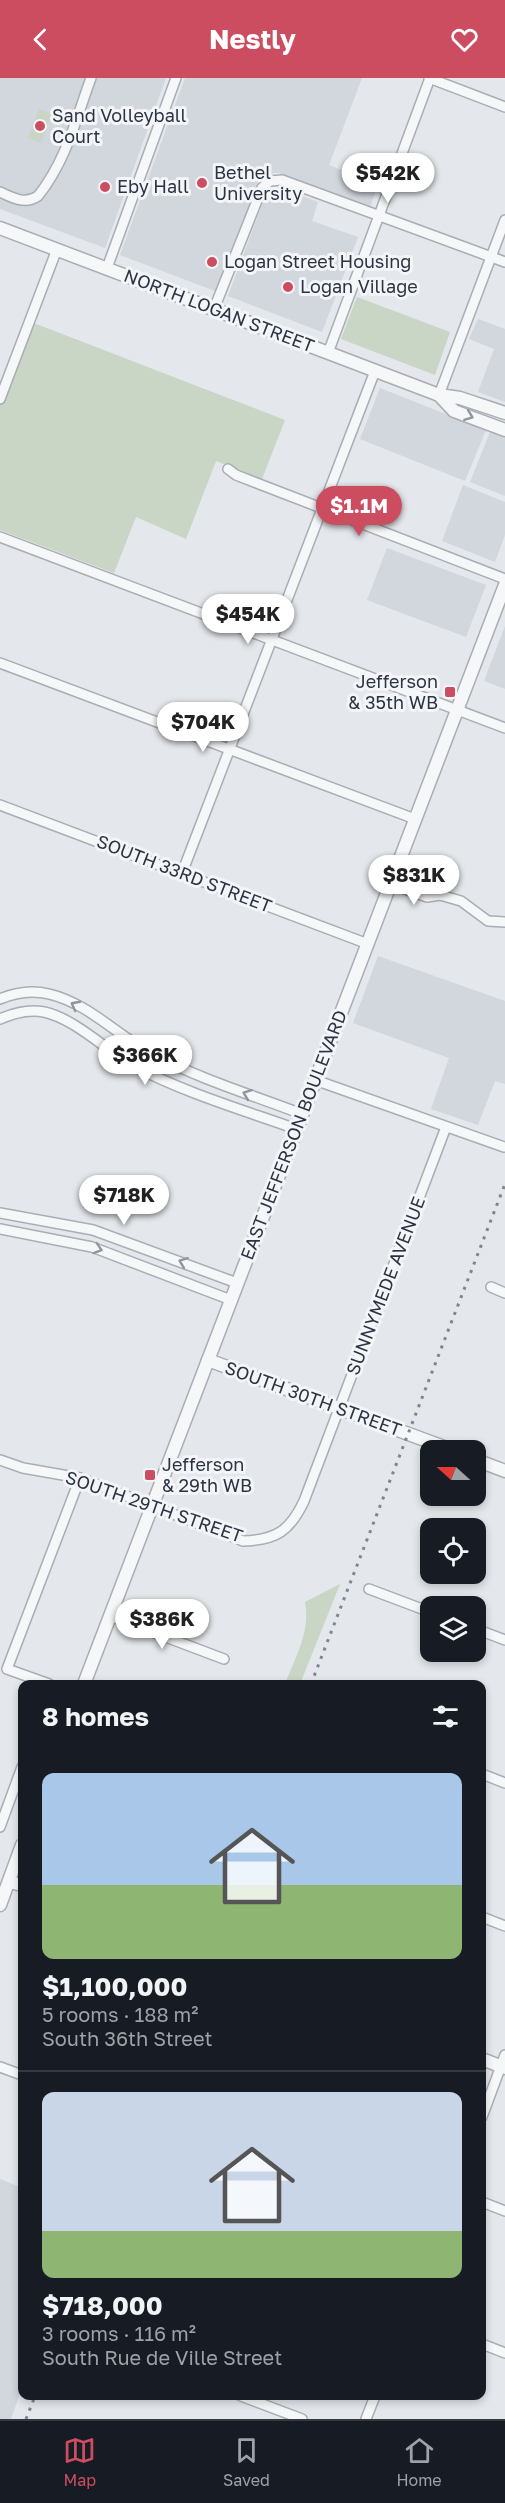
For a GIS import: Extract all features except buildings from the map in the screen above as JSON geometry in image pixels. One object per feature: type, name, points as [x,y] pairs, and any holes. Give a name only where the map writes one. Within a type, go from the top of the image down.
[{"type":"street","points":[[0,192],[20,201],[38,196],[58,167],[91,78]]},
{"type":"street","points":[[106,268],[176,78]]},
{"type":"street","points":[[328,353],[430,78],[505,106]]},
{"type":"street","points":[[214,309],[262,188],[270,181],[282,180],[505,262]]},
{"type":"street","points":[[439,395],[505,220]]},
{"type":"street","name":"NORTH LOGAN STREET","points":[[0,228],[439,395],[460,398],[505,413]]},
{"type":"street","points":[[0,399],[57,249]]},
{"type":"street","points":[[182,873],[270,639],[375,371]]},
{"type":"street","name":"NORTH LOGAN STREET","points":[[439,395],[454,411],[505,430]]},
{"type":"street","points":[[228,469],[236,475],[505,579]]},
{"type":"street","points":[[0,537],[505,728]]},
{"type":"street","name":"EAST JEFFERSON BOULEVARD","points":[[86,1680],[505,585]]},
{"type":"street","points":[[0,663],[415,819]]},
{"type":"street","name":"SOUTH 33RD STREET","points":[[0,806],[368,944]]},
{"type":"street","points":[[393,878],[427,897],[440,895],[461,901],[488,921],[505,922]]},
{"type":"street","points":[[0,999],[30,991],[51,994],[70,1002],[135,1044],[175,1066],[302,1114]]},
{"type":"street","points":[[0,1019],[19,1012],[46,1012],[65,1020],[110,1052],[146,1072],[296,1129]]},
{"type":"street","points":[[315,1080],[504,1147]]},
{"type":"street","name":"SUNNYMEDE AVENUE","points":[[274,1536],[289,1526],[297,1515],[446,1126]]},
{"type":"street","points":[[0,1213],[93,1230],[237,1283]]},
{"type":"street","points":[[0,1229],[92,1247],[231,1300]]},
{"type":"street","points":[[491,1287],[505,1293]]},
{"type":"street","name":"SOUTH 30TH STREET","points":[[208,1360],[425,1440]]},
{"type":"street","name":"SOUTH 29TH STREET","points":[[0,1460],[23,1468],[80,1478],[243,1541],[274,1536]]},
{"type":"street","points":[[486,1464],[505,1471]]},
{"type":"street","points":[[38,1680],[8,1669],[80,1478]]},
{"type":"street","points":[[369,1589],[420,1608]]},
{"type":"street","points":[[110,1616],[224,1659]]},
{"type":"street","points":[[486,1633],[505,1640]]},
{"type":"street","points":[[486,1776],[505,1783]]},
{"type":"street","points":[[0,1827],[18,1778]]},
{"type":"street","points":[[0,1905],[4,1882],[18,1853]]},
{"type":"street","points":[[486,1919],[505,1926]]},
{"type":"street","points":[[486,2060],[504,2063],[486,2107]]},
{"type":"street","points":[[0,2067],[18,2074]]},
{"type":"street","points":[[486,2204],[505,2211]]},
{"type":"street","points":[[486,2346],[505,2353]]},
{"type":"street","points":[[252,2400],[302,2419]]},
{"type":"street","points":[[366,2419],[373,2400]]},
{"type":"shaded area","points":[[0,78],[166,78],[105,248],[0,209]]},
{"type":"shaded area","name":"Bethel University","points":[[185,78],[362,78],[329,165],[378,185],[370,207],[279,173],[263,177],[259,181],[215,291],[120,255]]},
{"type":"shaded area","name":"Bethel University","points":[[279,187],[318,202],[312,221],[358,237],[322,332],[228,296],[266,194],[269,190]]},
{"type":"shaded area","points":[[478,319],[505,329],[505,402],[478,392],[494,349],[469,339]]},
{"type":"shaded area","points":[[380,388],[486,430],[465,481],[360,439]]},
{"type":"shaded area","points":[[490,432],[505,437],[505,496],[470,482]]},
{"type":"shaded area","points":[[463,485],[505,502],[505,535],[495,562],[442,541]]},
{"type":"shaded area","points":[[387,548],[486,585],[466,637],[367,600]]},
{"type":"shaded area","points":[[505,626],[505,689],[484,681]]},
{"type":"shaded area","points":[[378,956],[505,1001],[505,1084],[495,1081],[478,1125],[431,1109],[449,1058],[353,1023]]},
{"type":"shaded area","points":[[0,2179],[18,2186],[18,2399],[11,2419],[0,2419]]},
{"type":"green space","name":"Sand Volleyball Court","points":[[39,109],[52,114],[41,143],[28,138]]},
{"type":"green space","points":[[357,297],[450,332],[435,375],[341,339]]},
{"type":"green space","points":[[31,322],[285,420],[262,479],[216,461],[186,539],[136,517],[114,573],[0,530],[0,403]]},
{"type":"green space","points":[[340,1584],[302,1680],[287,1680],[304,1634],[305,1602]]},
{"type":"railway","points":[[313,1680],[505,1184]]},
{"type":"railway","points":[[26,2419],[33,2400]]},
{"type":"place","name":"Sand Volleyball Court","points":[[40,126]]},
{"type":"place","name":"Bethel University","points":[[202,183]]},
{"type":"place","name":"Eby Hall","points":[[105,187]]},
{"type":"place","name":"Logan Street Housing","points":[[212,262]]},
{"type":"place","name":"Logan Village","points":[[288,287]]},
{"type":"place","name":"Jefferson & 35th WB","points":[[450,692]]},
{"type":"place","name":"Jefferson & 29th WB","points":[[150,1475]]}]
